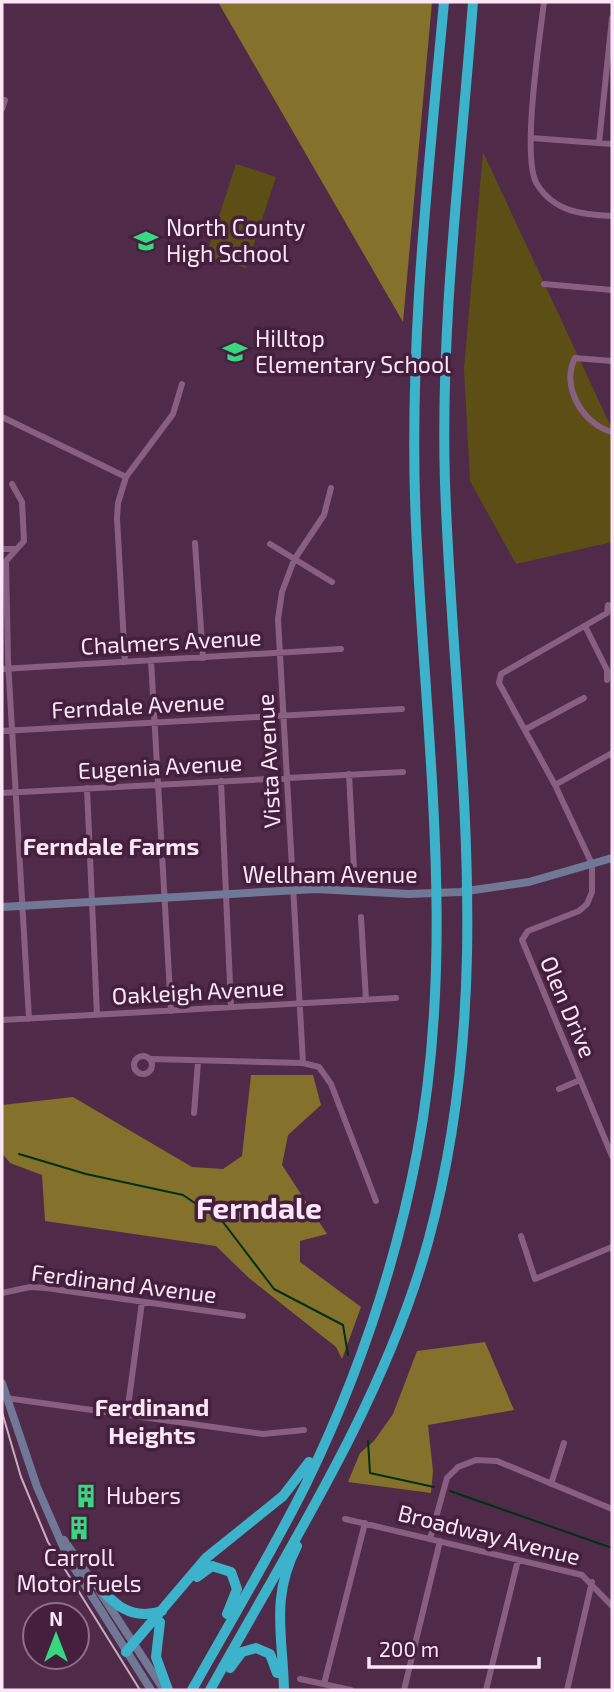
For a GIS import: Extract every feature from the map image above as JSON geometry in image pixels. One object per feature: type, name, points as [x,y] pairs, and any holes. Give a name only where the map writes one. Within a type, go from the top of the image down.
[{"type":"highway","points":[[192,1690],[296,1502],[340,1408],[375,1312],[408,1195],[425,1107],[436,1006],[438,876],[416,525],[414,392],[420,272],[444,2]]},
{"type":"highway","points":[[284,1690],[278,1629],[281,1592],[290,1562],[390,1349],[413,1291],[447,1162],[464,1044],[469,877],[447,526],[444,394],[473,2]]},
{"type":"highway","points":[[166,1690],[155,1651],[161,1617],[213,1551],[271,1507],[294,1484],[340,1408]]},
{"type":"highway","points":[[212,1690],[327,1479]]},
{"type":"highway","points":[[131,1650],[207,1568],[221,1566],[233,1574],[237,1584],[236,1595],[202,1673]]},
{"type":"highway","points":[[90,1577],[127,1613],[161,1617]]},
{"type":"highway","points":[[212,1690],[240,1654],[256,1648],[267,1652],[274,1660],[278,1690]]},
{"type":"street","points":[[544,2],[531,138],[531,164],[535,182],[547,198],[573,213],[612,216]]},
{"type":"street","points":[[599,143],[612,18]]},
{"type":"street","points":[[2,109],[5,100]]},
{"type":"street","points":[[531,138],[612,144]]},
{"type":"street","points":[[544,284],[612,290]]},
{"type":"street","points":[[612,361],[575,358],[571,366],[571,378],[580,408],[590,422],[612,432]]},
{"type":"street","points":[[125,662],[118,503],[126,477],[173,414],[182,384]]},
{"type":"street","points":[[2,417],[126,477]]},
{"type":"street","points":[[12,484],[22,502],[24,541],[6,561],[6,668],[29,1018]]},
{"type":"street","name":"Vista Avenue","points":[[303,1063],[278,619],[282,592],[294,560],[324,515],[331,488]]},
{"type":"street","points":[[195,543],[203,658]]},
{"type":"street","points":[[270,544],[332,582]]},
{"type":"street","points":[[2,549],[16,549]]},
{"type":"street","points":[[592,864],[555,785],[499,682],[502,674],[586,628],[607,613],[608,605]]},
{"type":"street","points":[[586,628],[607,670],[607,680]]},
{"type":"street","name":"Chalmers Avenue","points":[[6,668],[341,649]]},
{"type":"street","points":[[151,660],[171,1011]]},
{"type":"street","points":[[526,729],[584,698]]},
{"type":"street","name":"Ferndale Avenue","points":[[2,731],[402,709]]},
{"type":"street","points":[[555,785],[612,753]]},
{"type":"street","name":"Eugenia Avenue","points":[[2,793],[403,772]]},
{"type":"street","points":[[349,774],[354,869]]},
{"type":"street","points":[[221,781],[231,1007]]},
{"type":"street","points":[[87,788],[97,1015]]},
{"type":"street","name":"Wellham Avenue","points":[[2,907],[293,891],[418,894],[489,890],[541,879],[612,858]]},
{"type":"street","name":"Olen Drive","points":[[592,864],[592,892],[584,907],[528,931],[522,940],[612,1156]]},
{"type":"street","points":[[361,917],[366,1000]]},
{"type":"street","name":"Oakleigh Avenue","points":[[2,1020],[396,998]]},
{"type":"street","points":[[151,1059],[303,1063],[324,1071],[376,1200]]},
{"type":"street","points":[[194,1113],[198,1062]]},
{"type":"street","points":[[559,1089],[580,1080]]},
{"type":"street","points":[[521,1236],[535,1279],[612,1247]]},
{"type":"street","name":"Ferdinand Avenue","points":[[2,1293],[38,1287],[243,1316]]},
{"type":"street","points":[[127,1414],[142,1302]]},
{"type":"street","points":[[2,1383],[37,1487],[75,1571],[131,1650],[166,1690]]},
{"type":"street","points":[[6,1398],[263,1434],[304,1430]]},
{"type":"street","points":[[551,1484],[564,1443]]},
{"type":"street","points":[[430,1539],[444,1483],[453,1471],[476,1460],[497,1461],[612,1509]]},
{"type":"street","name":"Broadway Avenue","points":[[345,1519],[582,1575],[592,1582],[612,1606]]},
{"type":"street","points":[[324,1684],[365,1523]]},
{"type":"street","points":[[60,1535],[90,1577],[151,1690]]},
{"type":"street","points":[[404,1690],[440,1541]]},
{"type":"street","points":[[486,1690],[518,1560]]},
{"type":"street","points":[[567,1690],[592,1582]]},
{"type":"street","points":[[300,1679],[351,1690]]},
{"type":"shaded area","points":[[218,2],[432,2],[403,322]]},
{"type":"shaded area","points":[[483,152],[612,429],[612,542],[516,564],[470,481],[464,369]]},
{"type":"shaded area","points":[[236,164],[276,177],[246,268],[206,256]]},
{"type":"shaded area","points":[[251,1075],[313,1075],[321,1105],[288,1135],[282,1165],[327,1234],[300,1241],[300,1262],[361,1307],[342,1359],[336,1347],[249,1278],[216,1246],[45,1221],[42,1175],[10,1163],[2,1153],[2,1105],[73,1097],[192,1167],[223,1169],[242,1156]]},
{"type":"shaded area","points":[[485,1342],[514,1410],[428,1425],[433,1471],[431,1493],[348,1482],[360,1453],[374,1441],[393,1414],[417,1351]]},
{"type":"waterway","points":[[19,1154],[86,1174],[183,1195],[223,1222],[274,1289],[343,1325],[348,1355]]},
{"type":"waterway","points":[[368,1441],[370,1473],[434,1487]]},
{"type":"waterway","points":[[450,1491],[612,1548]]},
{"type":"tram line","points":[[2,1412],[21,1477],[48,1542],[140,1690]]},
{"type":"place","name":"North County High School","points":[[146,241]]},
{"type":"place","name":"Hilltop Elementary School","points":[[235,352]]},
{"type":"place","name":"Hubers","points":[[86,1496]]},
{"type":"place","name":"Carroll Motor Fuels","points":[[79,1528]]},
{"type":"district","name":"Ferndale Farms","points":[[111,847]]},
{"type":"district","name":"Ferndale","points":[[259,1209]]},
{"type":"district","name":"Ferdinand Heights","points":[[152,1422]]}]
